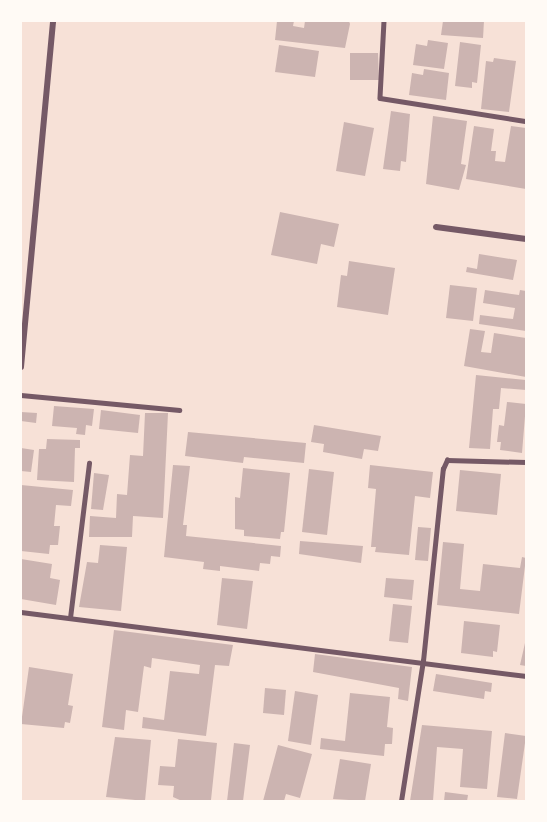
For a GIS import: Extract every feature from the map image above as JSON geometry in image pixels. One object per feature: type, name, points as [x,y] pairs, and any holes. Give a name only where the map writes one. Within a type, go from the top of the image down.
[{"type":"street","points":[[21,367],[53,21]]},
{"type":"street","points":[[436,227],[526,239]]},
{"type":"lane","points":[[384,21],[380,98],[526,121]]},
{"type":"lane","points":[[21,395],[178,410]]},
{"type":"lane","points":[[400,801],[423,661],[443,469],[447,460],[526,462]]},
{"type":"lane","points":[[70,618],[89,463]]},
{"type":"lane","points":[[21,612],[423,661],[526,676]]},
{"type":"building","points":[[277,21],[294,21],[293,26],[304,28],[305,21],[349,21],[345,48],[275,40]]},
{"type":"building","points":[[443,21],[484,21],[483,38],[441,35]]},
{"type":"building","points":[[428,40],[448,43],[444,69],[413,65],[416,44],[427,46]]},
{"type":"building","points":[[460,42],[481,45],[477,83],[472,82],[472,88],[455,86]]},
{"type":"building","points":[[279,45],[319,51],[315,77],[275,72]]},
{"type":"building","points":[[350,53],[378,53],[379,80],[350,80]]},
{"type":"building","points":[[494,58],[516,61],[509,112],[481,109],[486,61],[493,62]]},
{"type":"building","points":[[424,69],[449,73],[446,100],[409,95],[412,73],[423,75]]},
{"type":"building","points":[[391,111],[410,114],[406,162],[401,161],[400,171],[383,169]]},
{"type":"building","points":[[433,116],[467,121],[461,164],[466,165],[459,190],[426,184]]},
{"type":"building","points":[[344,122],[374,128],[365,176],[336,171]]},
{"type":"building","points":[[474,126],[494,129],[491,151],[496,151],[495,161],[505,162],[511,126],[526,128],[526,189],[466,179]]},
{"type":"building","points":[[280,212],[339,224],[334,247],[321,244],[317,264],[271,255]]},
{"type":"building","points":[[479,254],[517,260],[513,280],[466,272],[467,267],[477,269]]},
{"type":"building","points":[[349,261],[395,268],[388,315],[337,307],[341,275],[347,276]]},
{"type":"building","points":[[450,285],[477,288],[473,321],[446,318]]},
{"type":"building","points":[[485,290],[519,295],[520,290],[526,291],[526,331],[479,324],[480,315],[513,319],[515,308],[483,303]]},
{"type":"building","points":[[470,329],[485,331],[481,352],[491,353],[494,333],[526,338],[526,377],[464,366]]},
{"type":"building","points":[[476,375],[526,380],[526,390],[501,388],[499,409],[493,409],[490,449],[469,448]]},
{"type":"building","points":[[507,402],[526,404],[522,453],[500,450],[501,442],[497,442],[499,425],[504,426]]},
{"type":"building","points":[[54,406],[94,409],[92,426],[86,425],[85,435],[76,434],[77,428],[52,426]]},
{"type":"building","points":[[101,410],[140,415],[138,433],[99,429]]},
{"type":"building","points":[[21,412],[37,413],[36,423],[21,421]]},
{"type":"building","points":[[145,413],[168,413],[163,518],[133,516],[132,537],[89,537],[90,516],[116,518],[117,494],[127,495],[130,455],[143,456]]},
{"type":"building","points":[[314,425],[381,436],[378,451],[364,449],[362,459],[323,452],[324,444],[311,442]]},
{"type":"building","points":[[188,432],[306,443],[304,463],[244,457],[243,463],[185,456]]},
{"type":"building","points":[[47,439],[80,440],[80,448],[75,448],[74,482],[37,480],[39,449],[46,449]]},
{"type":"building","points":[[21,448],[34,450],[31,472],[21,471]]},
{"type":"building","points":[[173,465],[190,466],[183,525],[187,525],[186,536],[281,546],[280,557],[271,556],[270,564],[260,563],[259,571],[220,566],[220,571],[203,569],[204,562],[164,557]]},
{"type":"building","points":[[370,465],[433,472],[430,498],[415,496],[409,555],[375,552],[376,547],[371,547],[376,489],[368,488]]},
{"type":"building","points":[[243,468],[290,473],[284,532],[281,532],[280,539],[244,536],[244,530],[235,529],[235,497],[240,498]]},
{"type":"building","points":[[309,469],[334,472],[327,535],[302,532]]},
{"type":"building","points":[[460,470],[501,474],[497,515],[456,511]]},
{"type":"building","points":[[94,473],[109,475],[103,510],[91,509]]},
{"type":"building","points":[[21,485],[73,490],[71,506],[56,505],[54,526],[60,526],[58,545],[50,545],[49,554],[21,551]]},
{"type":"building","points":[[418,527],[431,528],[428,561],[415,560]]},
{"type":"building","points":[[300,541],[363,546],[361,563],[299,554]]},
{"type":"building","points":[[443,542],[464,544],[460,589],[480,591],[483,564],[520,568],[522,557],[526,558],[519,614],[437,605]]},
{"type":"building","points":[[100,545],[127,547],[121,611],[79,607],[87,562],[98,563]]},
{"type":"building","points":[[21,559],[52,564],[50,578],[60,580],[56,605],[21,599]]},
{"type":"building","points":[[222,578],[253,581],[247,629],[217,625]]},
{"type":"building","points":[[386,578],[414,580],[412,600],[384,597]]},
{"type":"building","points":[[393,604],[412,606],[408,643],[389,641]]},
{"type":"building","points":[[464,621],[500,625],[497,652],[493,651],[493,657],[461,653]]},
{"type":"building","points":[[114,630],[233,645],[229,666],[215,665],[206,736],[142,728],[143,717],[164,720],[170,671],[199,674],[200,665],[152,658],[151,668],[144,666],[138,712],[126,710],[124,730],[102,727]]},
{"type":"building","points":[[526,643],[526,666],[520,665]]},
{"type":"building","points":[[315,654],[412,667],[408,701],[398,699],[399,688],[313,672]]},
{"type":"building","points":[[29,667],[73,674],[68,705],[73,706],[70,723],[65,722],[64,728],[21,724]]},
{"type":"building","points":[[436,674],[492,683],[491,692],[485,691],[484,699],[433,691]]},
{"type":"building","points":[[265,688],[286,690],[284,715],[263,713]]},
{"type":"building","points":[[295,691],[318,695],[311,745],[288,741]]},
{"type":"building","points":[[350,693],[390,697],[387,727],[393,728],[392,744],[385,744],[384,756],[320,749],[321,738],[345,741]]},
{"type":"building","points":[[422,725],[492,731],[487,789],[460,787],[463,749],[437,747],[433,801],[410,801]]},
{"type":"building","points":[[505,733],[526,736],[517,799],[497,797]]},
{"type":"building","points":[[115,737],[151,740],[145,801],[106,797]]},
{"type":"building","points":[[178,739],[217,743],[211,800],[182,801],[173,797],[174,786],[158,785],[160,766],[175,767]]},
{"type":"building","points":[[234,743],[250,745],[243,801],[227,801]]},
{"type":"building","points":[[278,745],[312,754],[300,798],[286,794],[284,801],[263,801]]},
{"type":"building","points":[[340,759],[371,764],[365,801],[333,799]]},
{"type":"building","points":[[445,792],[468,795],[467,801],[444,801]]}]
